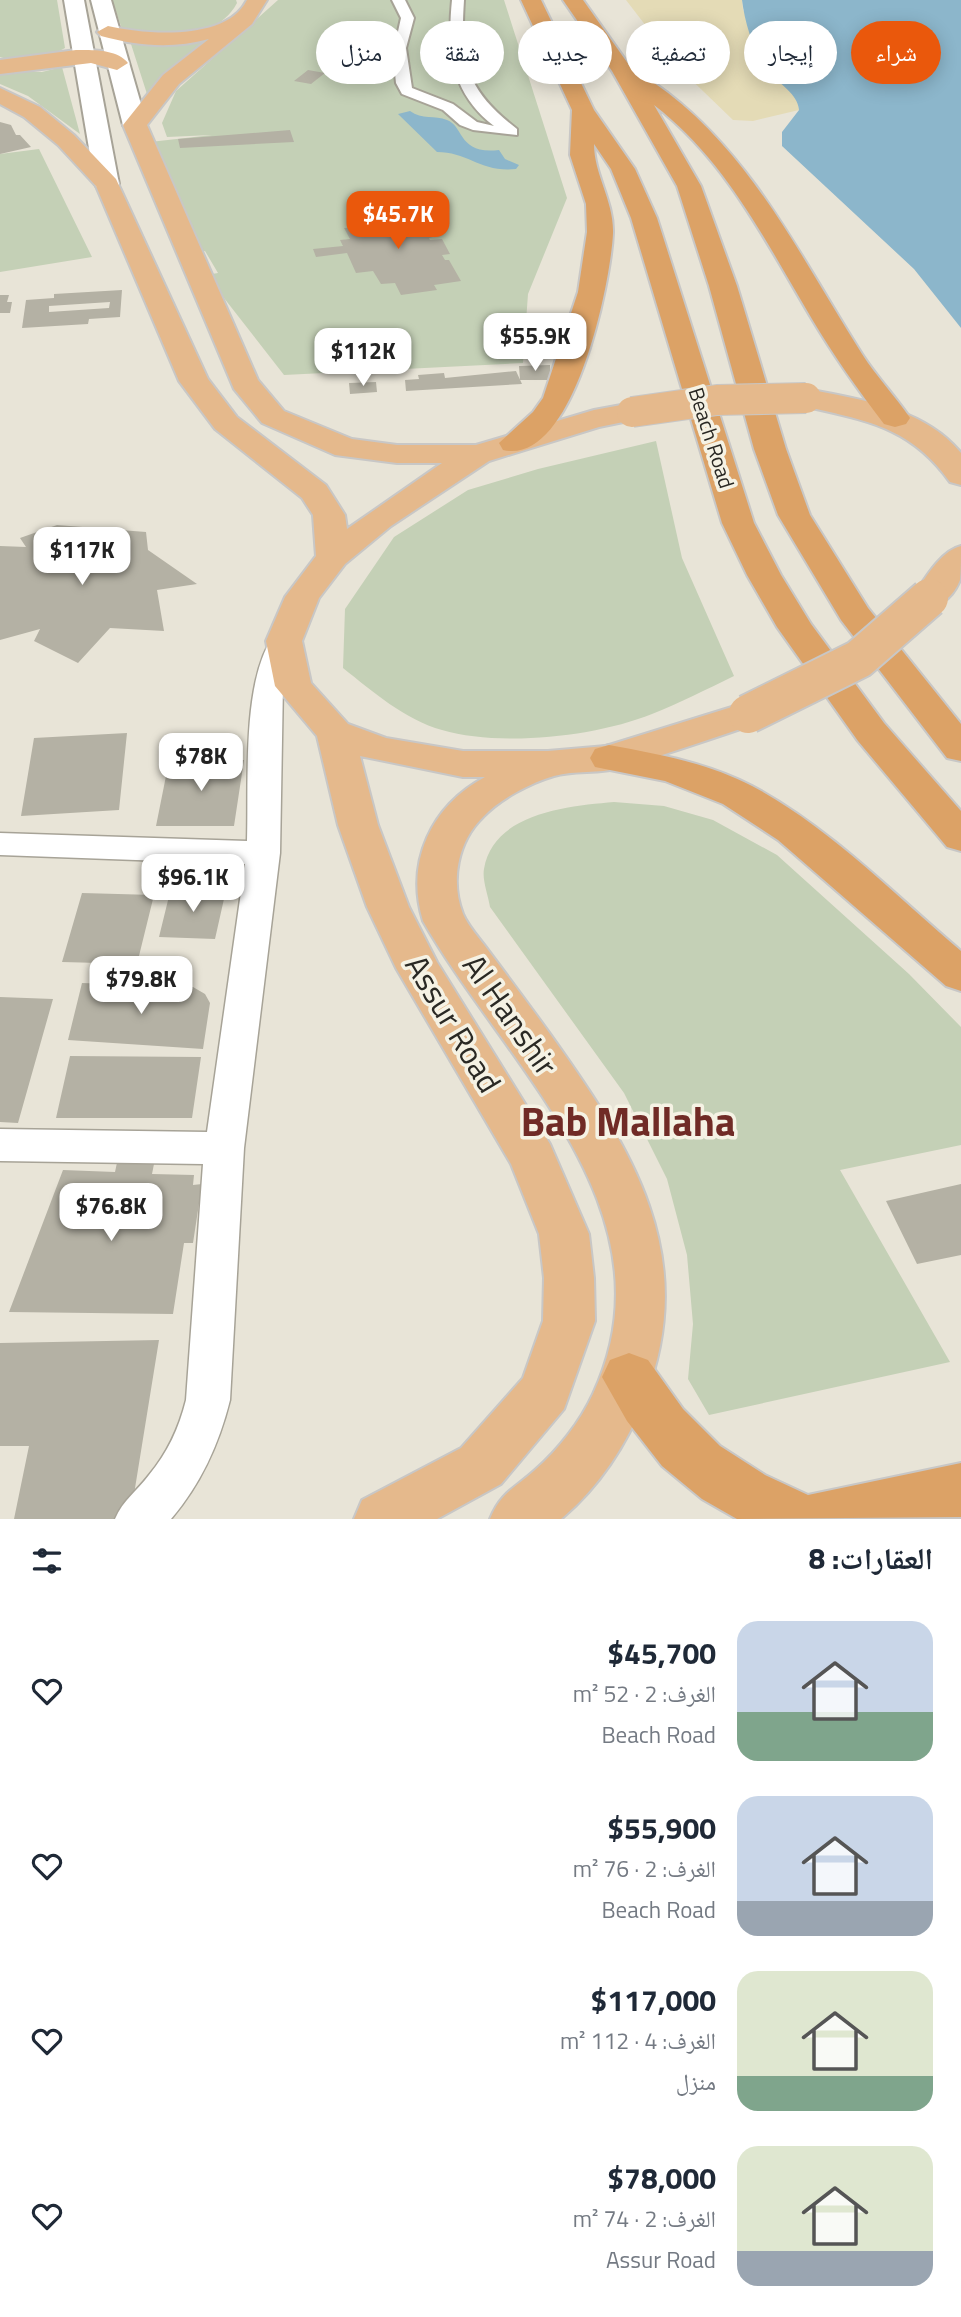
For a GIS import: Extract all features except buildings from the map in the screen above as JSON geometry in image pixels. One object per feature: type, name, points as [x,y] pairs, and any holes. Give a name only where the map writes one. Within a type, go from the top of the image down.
[{"type":"highway","name":"Beach Road","points":[[531,0],[583,110],[623,169],[644,218],[738,523],[764,575],[795,627],[870,732],[961,837]]},
{"type":"highway","points":[[573,0],[623,71],[689,186],[723,286],[763,427],[794,515],[853,613],[961,748]]},
{"type":"highway","points":[[623,71],[669,102],[714,149],[762,209],[851,358],[895,418]]},
{"type":"highway","points":[[514,443],[544,418],[558,398],[592,292],[600,232],[598,204],[582,155],[583,110]]},
{"type":"highway","points":[[609,758],[673,771],[737,795],[792,830],[961,975]]},
{"type":"highway","points":[[629,1377],[651,1414],[680,1449],[717,1479],[759,1503],[800,1519]]},
{"type":"highway","points":[[816,1519],[961,1490]]},
{"type":"main road","points":[[74,0],[86,55],[107,184],[194,381],[226,423],[314,492],[330,515],[333,557]]},
{"type":"main road","points":[[101,0],[135,125],[244,383],[273,417],[294,429],[346,448],[397,454],[478,454]]},
{"type":"main road","points":[[108,32],[141,40],[175,40],[204,35],[252,9]]},
{"type":"main road","points":[[135,125],[154,98],[177,74],[252,9]]},
{"type":"main road","points":[[0,67],[43,66],[86,55],[117,63]]},
{"type":"main road","points":[[0,95],[32,112],[66,140],[107,184]]},
{"type":"main road","points":[[961,475],[947,456],[895,418],[807,398],[769,397],[632,412],[594,419],[478,454],[379,519],[333,557],[302,597],[284,641],[293,686],[335,733],[379,749],[463,764],[548,764],[609,758],[748,714],[859,659],[899,627],[929,598],[961,556]]},
{"type":"main road","name":"Assur Road","points":[[335,733],[358,825],[388,907],[418,968],[533,1158],[564,1234],[569,1278],[569,1321],[545,1392],[481,1466],[382,1519]]},
{"type":"main road","name":"Al Hanshir","points":[[518,1519],[540,1504],[578,1466],[609,1423],[629,1377],[637,1341],[640,1303],[638,1263],[629,1219],[614,1179],[569,1100],[444,921],[437,902],[437,859],[451,828],[484,795],[548,764]]},
{"type":"street","points":[[398,0],[407,15],[409,28],[400,46],[402,83],[406,90],[419,98],[447,107],[461,119],[489,131],[512,132],[487,115],[469,92],[458,66],[454,45],[458,0]]},
{"type":"street","points":[[138,1519],[170,1486],[192,1451],[206,1415],[212,1379],[224,1148],[263,853],[268,683],[284,641]]},
{"type":"street","points":[[0,844],[263,853]]},
{"type":"street","points":[[0,1145],[224,1148]]},
{"type":"green space","points":[[0,0],[57,0],[65,48],[33,58],[16,60],[0,57]]},
{"type":"green space","points":[[112,0],[236,0],[237,3],[227,16],[215,25],[202,30],[170,34],[123,32]]},
{"type":"green space","points":[[278,0],[504,0],[518,44],[518,84],[531,84],[567,198],[528,294],[523,363],[284,375],[206,275],[218,273],[205,251],[192,254],[150,142],[212,135],[167,137],[162,123],[176,91]]},
{"type":"green space","points":[[212,38],[147,94],[131,44],[173,45]]},
{"type":"green space","points":[[62,67],[80,134],[28,96],[0,84],[0,70],[42,72]]},
{"type":"green space","points":[[39,149],[92,257],[0,272],[0,154]]},
{"type":"green space","points":[[656,441],[682,558],[734,676],[652,714],[603,729],[547,737],[491,738],[442,730],[415,719],[390,704],[343,668],[345,609],[394,537],[468,490],[538,469]]},
{"type":"green space","points":[[614,802],[664,806],[713,820],[777,855],[909,974],[961,1027],[961,1145],[840,1170],[950,1362],[709,1415],[688,1379],[693,1324],[687,1255],[667,1179],[624,1093],[490,907],[484,883],[484,869],[490,850],[502,835],[517,824],[555,810]]},
{"type":"sand","points":[[626,0],[742,0],[743,10],[750,21],[744,21],[744,84],[788,84],[798,101],[799,110],[753,121],[733,120],[696,84],[730,84],[730,21],[642,21]]},
{"type":"water","points":[[742,0],[961,0],[961,328],[914,269],[782,146],[782,132],[799,110],[792,94],[782,84],[837,84],[837,21],[746,21]]},
{"type":"water","points":[[410,111],[419,116],[447,120],[469,144],[486,150],[499,150],[505,159],[519,165],[516,169],[494,168],[458,155],[437,152],[398,114]]},
{"type":"district","name":"Bab Mallaha","points":[[628,1122]]}]
